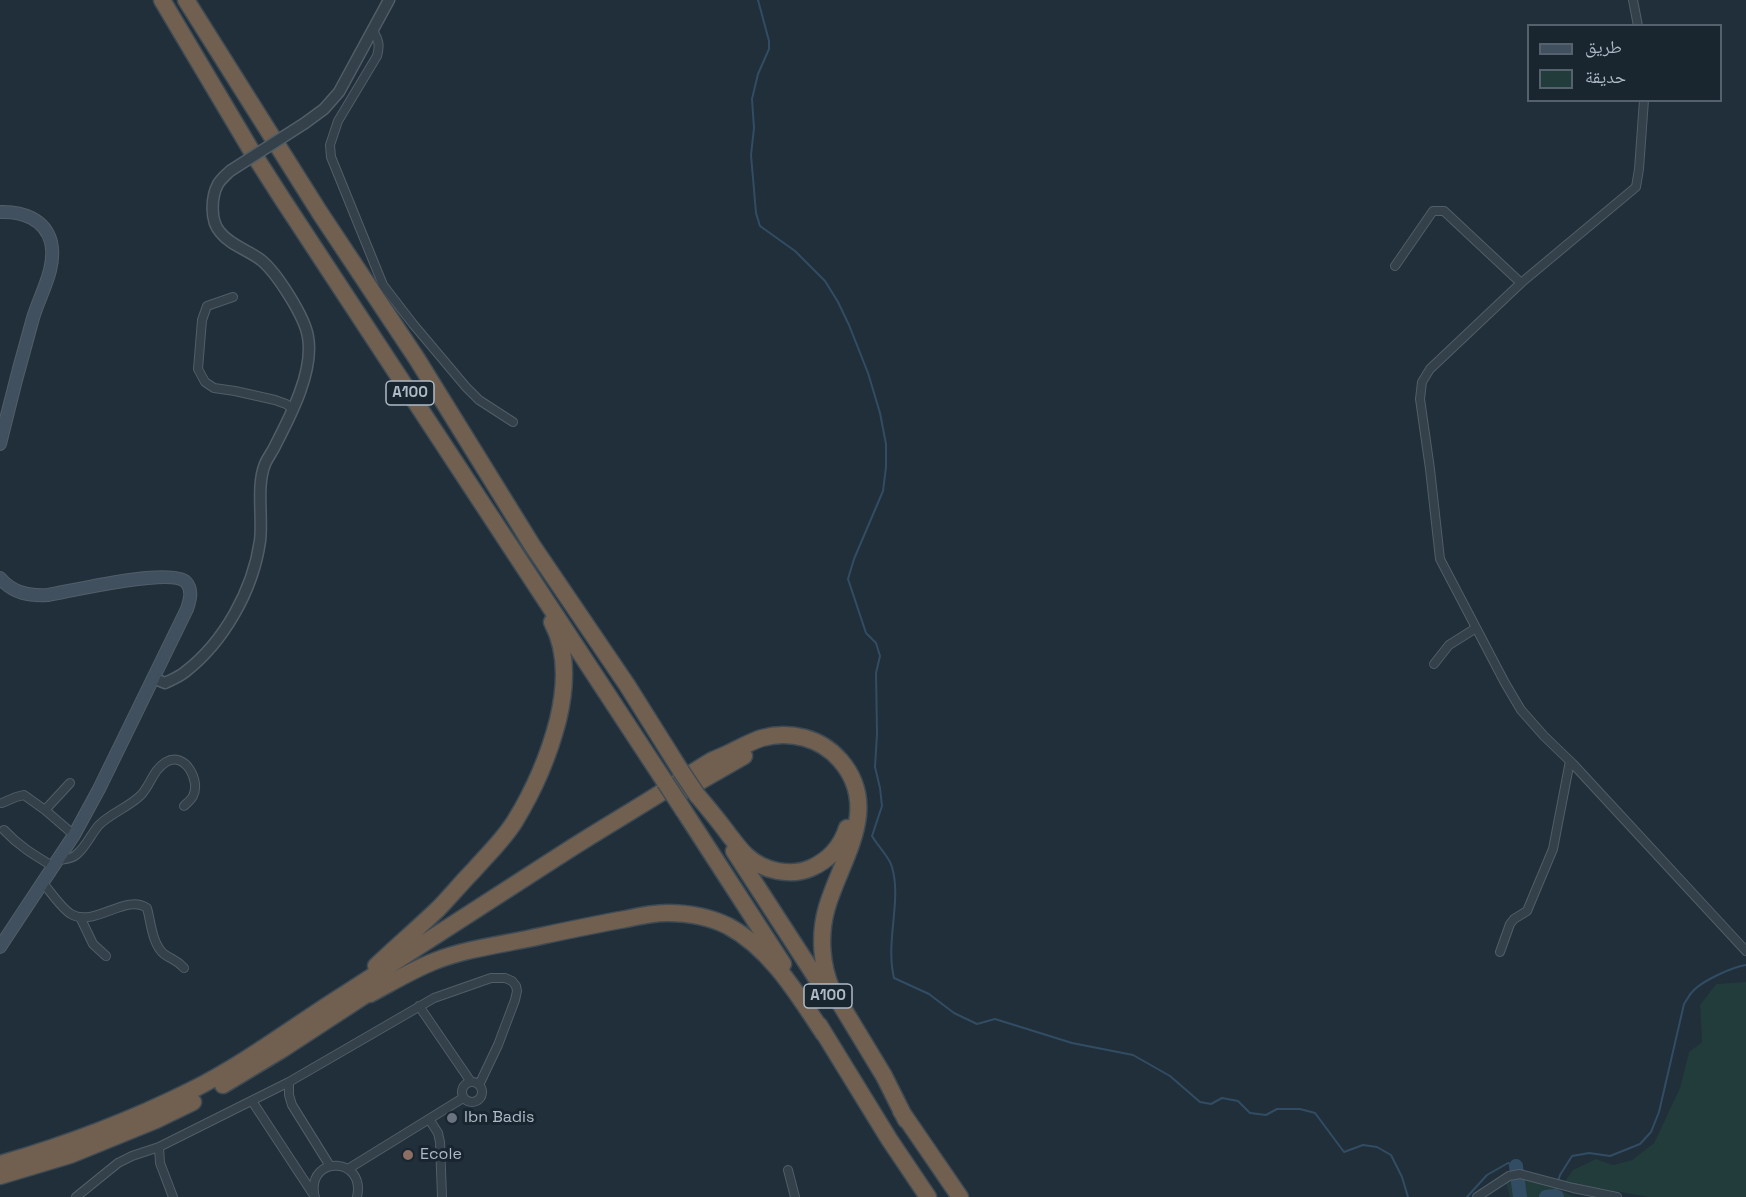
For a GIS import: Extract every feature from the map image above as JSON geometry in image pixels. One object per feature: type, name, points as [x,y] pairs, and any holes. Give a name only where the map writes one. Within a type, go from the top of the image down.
[{"type":"highway","name":"A100","points":[[162,0],[258,160],[798,986],[824,1034],[928,1197]]},
{"type":"highway","name":"A100","points":[[186,0],[320,213],[417,359],[532,545],[627,685],[906,1120],[960,1197]]},
{"type":"highway","points":[[347,1000],[437,910],[500,842],[523,807],[546,756],[561,708],[565,677],[563,660],[556,629],[517,558]]},
{"type":"highway","points":[[0,1176],[70,1155],[156,1120],[244,1074],[347,1000],[376,975],[581,842],[712,761],[759,739],[780,735],[806,738],[829,750],[845,767],[855,788],[858,818],[854,837],[827,907],[822,928],[826,977],[884,1076],[906,1120]]},
{"type":"highway","points":[[0,1164],[96,1133],[192,1090],[347,1000],[665,801],[761,748],[774,745],[797,746],[824,758],[834,767],[845,787],[849,820],[842,841],[828,859],[807,870],[782,872],[755,863],[745,855],[697,795]]},
{"type":"highway","points":[[347,1000],[437,960],[618,920],[665,913],[682,914],[712,919],[749,940],[787,979],[824,1034]]},
{"type":"main road","points":[[0,212],[21,214],[42,225],[47,232],[52,250],[49,272],[34,317],[0,444]]},
{"type":"main road","points":[[0,578],[8,586],[30,596],[154,577],[173,577],[187,583],[190,600],[74,835],[0,947]]},
{"type":"street","points":[[153,678],[165,683],[184,673],[205,654],[225,630],[238,606],[252,576],[260,541],[260,493],[264,466],[293,409],[307,367],[308,336],[294,305],[270,269],[261,260],[219,232],[213,212],[217,187],[230,171],[324,109],[339,92],[389,0]]},
{"type":"street","points":[[1634,0],[1638,24]]},
{"type":"street","points":[[373,31],[380,46],[377,56],[338,121],[330,145],[331,157],[383,285],[466,387],[479,400],[513,423]]},
{"type":"street","points":[[1644,102],[1636,187],[1521,283],[1430,369],[1422,382],[1420,399],[1440,559],[1505,683],[1521,710],[1544,736],[1570,761],[1746,951]]},
{"type":"street","points":[[1395,266],[1433,211],[1444,211],[1521,283]]},
{"type":"street","points":[[233,297],[207,306],[202,320],[198,369],[205,382],[214,388],[275,400],[293,409]]},
{"type":"street","points":[[1434,664],[1449,645],[1476,628]]},
{"type":"street","points":[[4,830],[15,842],[57,863],[69,859],[77,854],[99,825],[143,792],[153,774],[168,760],[176,759],[184,763],[193,774],[196,784],[193,798],[184,806]]},
{"type":"street","points":[[1500,952],[1510,924],[1527,911],[1553,849],[1570,761]]},
{"type":"street","points":[[45,810],[70,783]]},
{"type":"street","points":[[2,803],[24,795],[74,835]]},
{"type":"street","points":[[43,883],[70,914],[80,917],[88,917],[132,904],[147,908],[156,944],[161,952],[184,968]]},
{"type":"street","points":[[80,917],[93,944],[106,956]]},
{"type":"street","points":[[76,1197],[118,1163],[159,1147],[289,1082],[434,998],[491,978],[505,978],[512,981],[517,991],[511,1011],[498,1045],[475,1084],[462,1088],[463,1098]]},
{"type":"street","points":[[419,1006],[482,1094],[478,1099],[469,1102],[463,1098]]},
{"type":"street","points":[[289,1082],[292,1105],[330,1166]]},
{"type":"street","points":[[348,1169],[463,1098]]},
{"type":"street","points":[[252,1101],[314,1196]]},
{"type":"street","points":[[429,1119],[438,1133],[440,1142],[442,1197]]},
{"type":"street","points":[[159,1147],[160,1163],[173,1197]]},
{"type":"street","points":[[314,1196],[314,1180],[324,1169],[330,1166],[342,1166],[354,1174],[358,1197]]},
{"type":"street","points":[[788,1170],[795,1197]]},
{"type":"street","points":[[1477,1197],[1509,1176],[1520,1174],[1562,1185],[1574,1193],[1617,1197]]},
{"type":"green space","points":[[1746,982],[1746,1197],[1649,1197],[1564,1182],[1573,1170],[1596,1159],[1613,1165],[1632,1160],[1654,1143],[1680,1088],[1689,1052],[1702,1042],[1700,1005],[1716,984]]},
{"type":"green space","points":[[1515,1178],[1542,1182],[1578,1197],[1510,1197],[1506,1183]]},
{"type":"waterway","points":[[758,0],[769,49],[758,74],[752,99],[754,128],[751,155],[756,213],[760,226],[795,251],[825,281],[838,302],[868,373],[880,413],[886,444],[883,491],[854,559],[848,579],[866,633],[876,643],[880,656],[876,673],[875,767],[882,806],[872,836],[891,863],[895,880],[891,950],[894,978],[929,994],[954,1013],[977,1024],[995,1019],[1072,1043],[1133,1055],[1170,1076],[1200,1102],[1211,1104],[1222,1098],[1238,1101],[1250,1113],[1266,1115],[1277,1109],[1300,1109],[1315,1113],[1344,1152],[1363,1145],[1377,1147],[1391,1155],[1402,1177],[1408,1197]]},
{"type":"waterway","points":[[1558,1181],[1572,1156],[1589,1153],[1610,1156],[1640,1144],[1651,1132],[1659,1112],[1684,1004],[1703,983],[1725,971],[1746,965]]},
{"type":"waterway","points":[[1467,1197],[1487,1175],[1508,1163],[1516,1166]]},
{"type":"waterway","points":[[1516,1166],[1520,1197]]},
{"type":"waterway","points":[[1554,1196],[1557,1187]]},
{"type":"waterway","points":[[1546,1197],[1557,1197]]},
{"type":"place","name":"Ibn Badis","points":[[452,1118]]},
{"type":"place","name":"Ecole","points":[[408,1155]]}]
